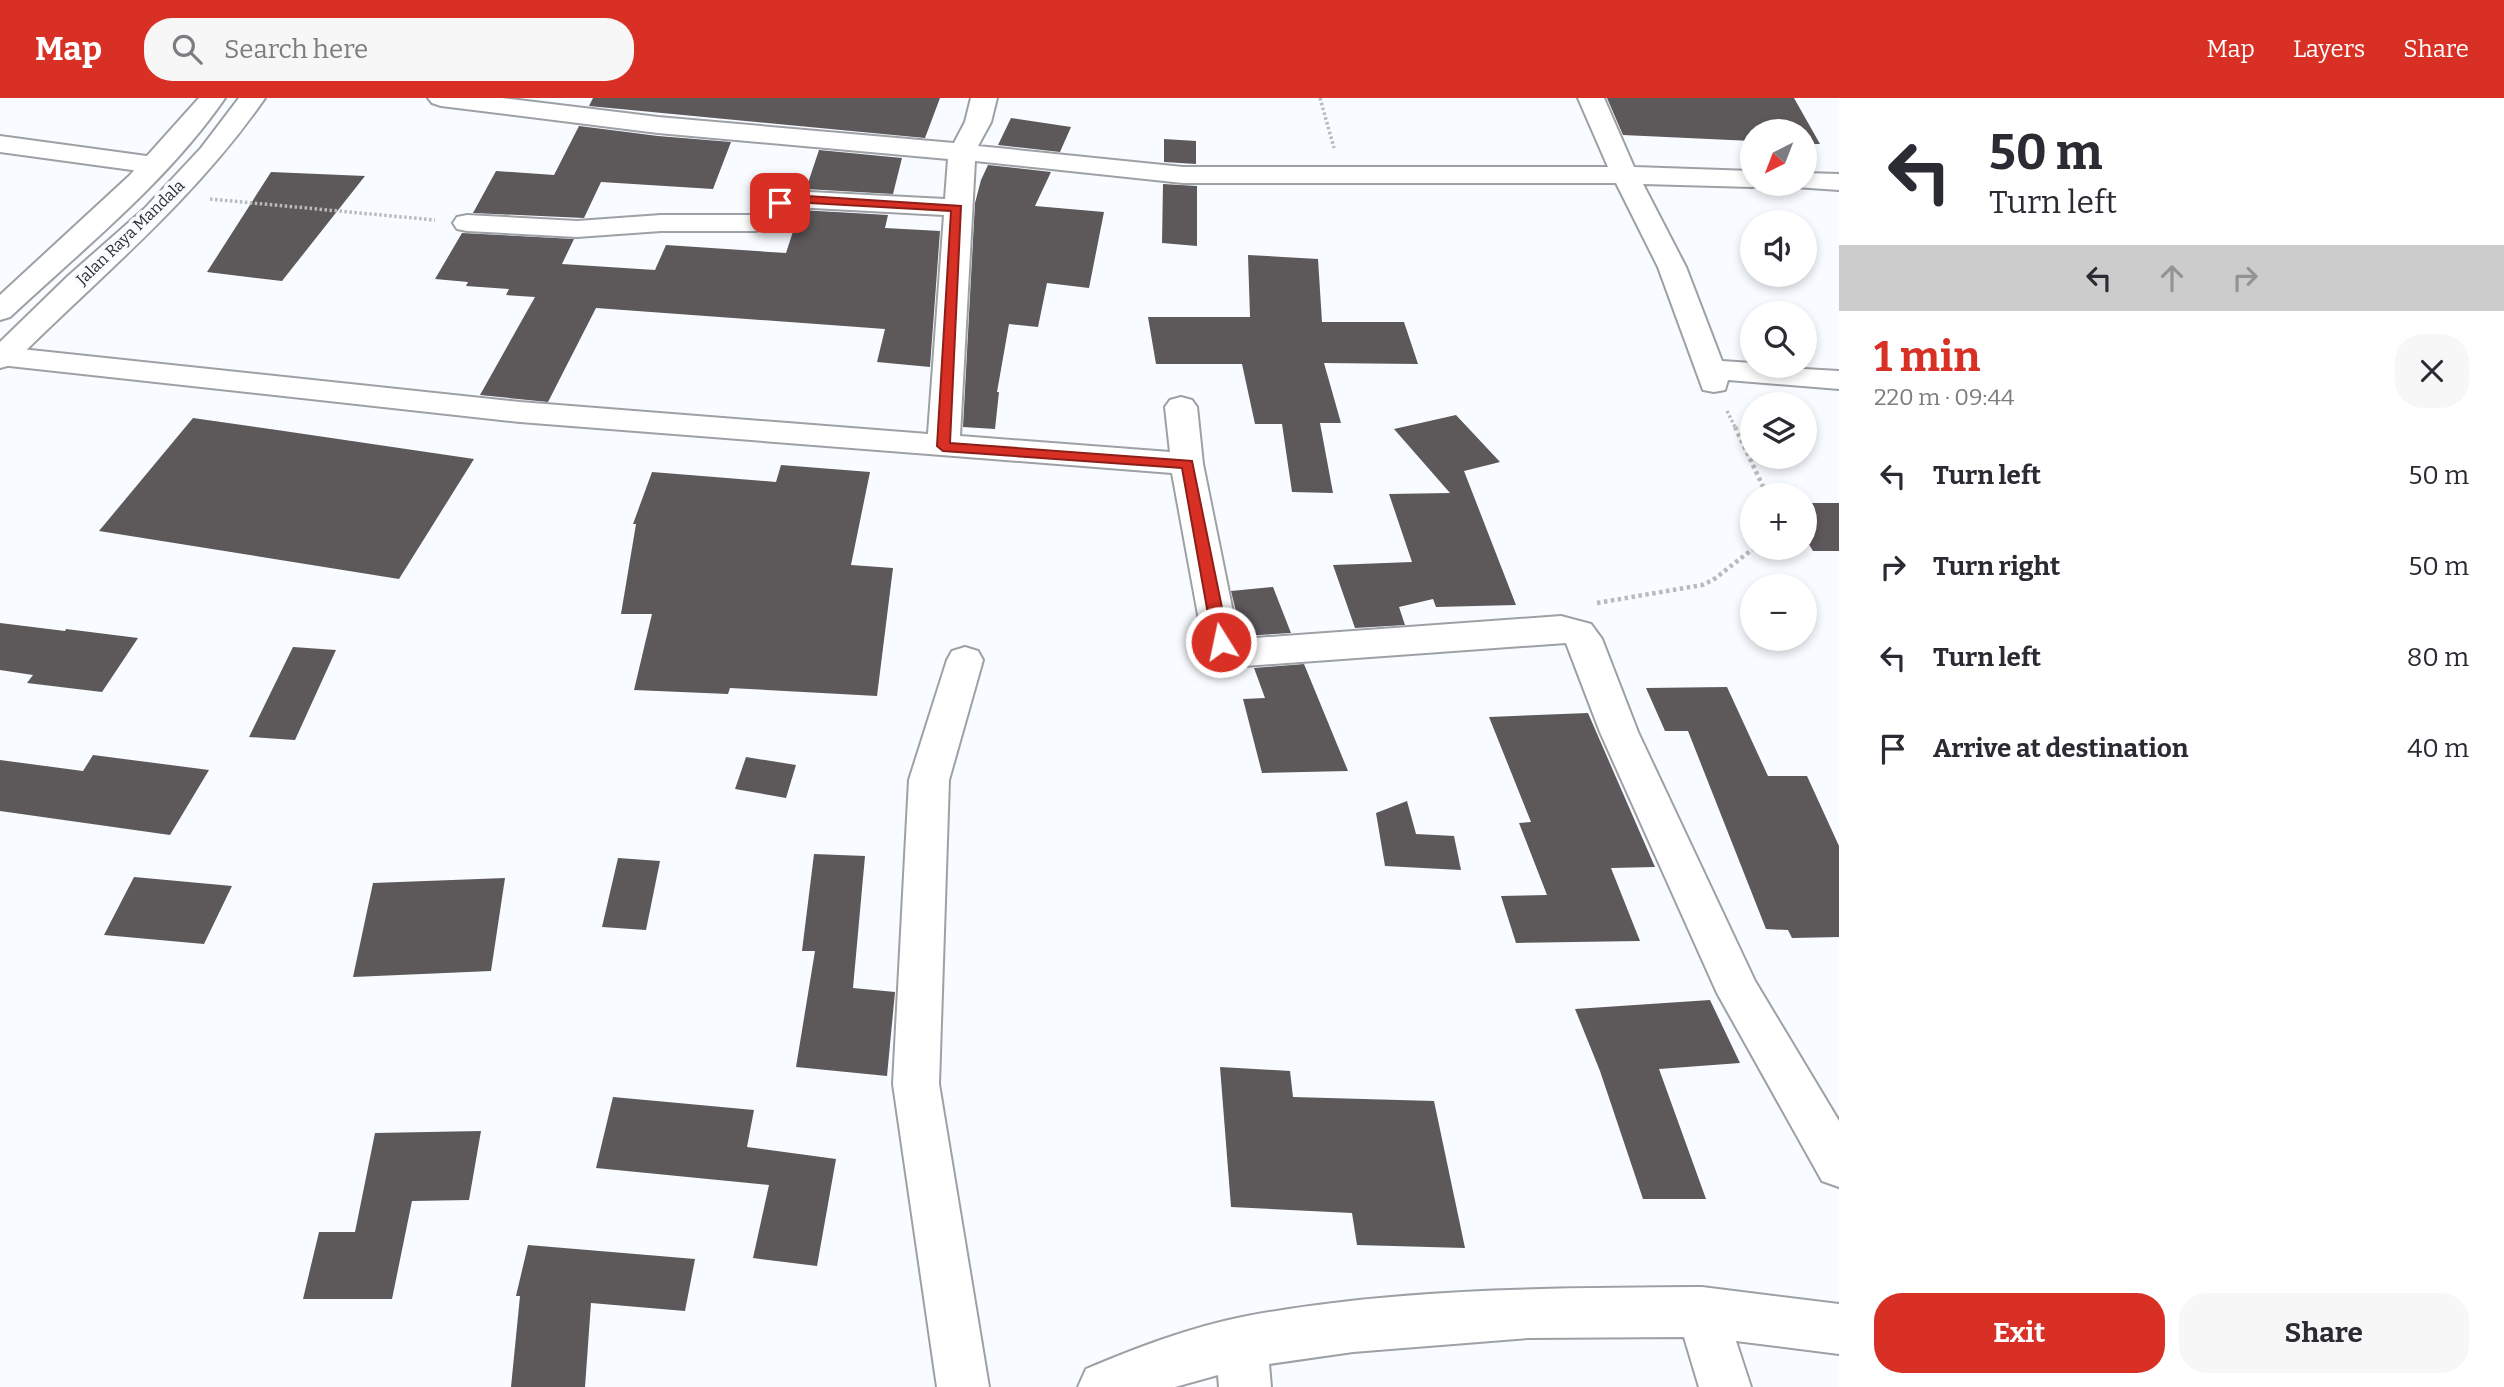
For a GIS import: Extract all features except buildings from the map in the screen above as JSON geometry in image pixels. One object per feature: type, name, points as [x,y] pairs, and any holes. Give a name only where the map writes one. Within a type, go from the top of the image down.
[{"type":"main road","name":"Jalan Raya Mandala","points":[[0,314],[154,165],[198,118],[212,98]]},
{"type":"main road","name":"Jalan Raya Mandala","points":[[1,358],[171,195],[210,154],[253,98]]},
{"type":"main road","points":[[441,98],[658,125],[962,152],[1148,173],[1342,176],[1622,174],[1740,179]]},
{"type":"main road","points":[[943,446],[962,152],[978,122],[985,98]]},
{"type":"main road","points":[[1591,98],[1604,136],[1622,174],[1672,268],[1696,325],[1712,376],[1839,380]]},
{"type":"main road","points":[[0,144],[154,165]]},
{"type":"main road","points":[[1817,181],[1839,182]]},
{"type":"main road","points":[[467,223],[577,229],[661,223],[756,223],[780,203],[791,199],[957,208]]},
{"type":"main road","points":[[0,314],[36,323]]},
{"type":"main road","points":[[1,358],[520,412],[1188,464]]},
{"type":"main road","points":[[1181,407],[1188,464],[1221,642],[1230,650],[1244,653],[1561,629],[1578,634],[1588,645],[1619,732],[1739,993],[1839,1165]]},
{"type":"main road","points":[[963,1387],[916,1084],[929,780],[965,660]]},
{"type":"main road","points":[[1702,1312],[1725,1387]]},
{"type":"main road","points":[[1104,1387],[1152,1368],[1243,1365],[1353,1327],[1528,1313],[1702,1312],[1839,1329]]},
{"type":"path","points":[[1320,98],[1342,176]]},
{"type":"path","points":[[171,195],[467,223]]},
{"type":"path","points":[[1712,376],[1761,483]]},
{"type":"path","points":[[1561,629],[1564,616],[1571,608],[1702,585],[1713,580],[1740,559]]},
{"type":"route","points":[[780,203],[791,199],[957,208],[943,446],[1188,464],[1221,642]]}]
